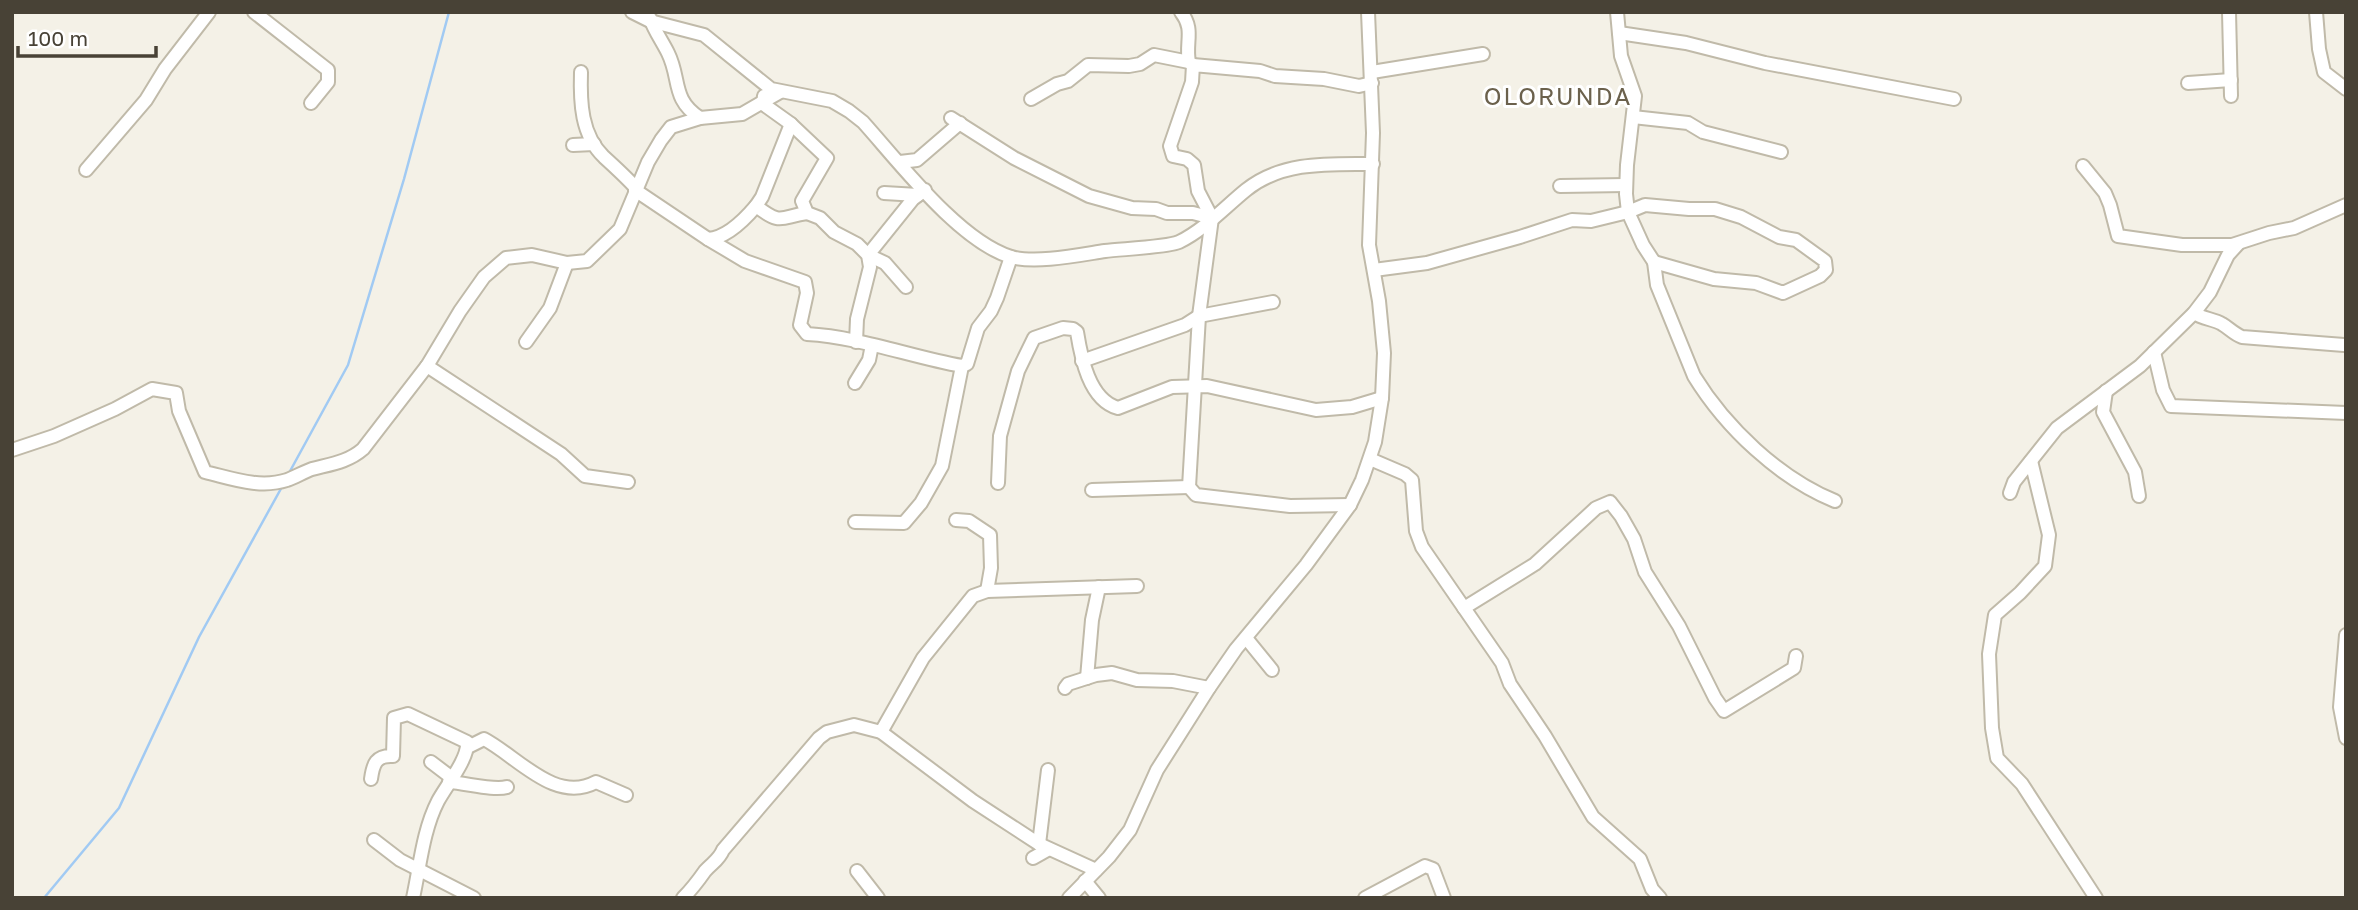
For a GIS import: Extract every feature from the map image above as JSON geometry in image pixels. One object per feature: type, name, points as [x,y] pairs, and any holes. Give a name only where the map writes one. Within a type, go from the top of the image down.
[{"type":"street","points":[[86,170],[146,100],[165,69],[209,12]]},
{"type":"street","points":[[254,12],[328,70],[328,82],[311,103]]},
{"type":"street","points":[[632,12],[704,34],[771,89],[816,96],[849,111],[900,162],[922,192],[971,234],[1010,257],[1028,259],[1079,255],[1177,243],[1249,188],[1275,175],[1302,166],[1373,164]]},
{"type":"street","points":[[1181,12],[1189,23],[1192,82],[1170,146],[1173,156],[1187,159],[1194,165],[1198,191],[1212,218],[1199,316],[1189,487],[1196,495],[1290,506],[1350,505]]},
{"type":"street","points":[[1069,898],[1130,830],[1157,770],[1209,688],[1306,565],[1350,505],[1363,480],[1375,442],[1382,398],[1384,353],[1369,245],[1373,164],[1368,12]]},
{"type":"street","points":[[1617,12],[1621,56],[1633,87],[1633,117],[1626,185],[1628,212],[1654,262],[1657,285],[1694,376],[1754,449],[1787,474],[1835,501]]},
{"type":"street","points":[[2229,12],[2231,96]]},
{"type":"street","points":[[2316,12],[2324,72],[2346,89]]},
{"type":"street","points":[[649,16],[670,56],[680,99],[688,110],[700,117]]},
{"type":"street","points":[[1619,33],[1686,43],[1765,63],[1954,99]]},
{"type":"street","points":[[1031,99],[1057,83],[1068,81],[1088,65],[1129,66],[1140,64],[1154,55],[1191,64],[1260,71],[1275,76],[1324,79],[1359,86],[1372,78],[1483,54]]},
{"type":"street","points":[[581,72],[582,111],[586,131],[603,156],[618,167],[636,189],[708,239],[744,261],[805,282],[807,293],[800,325],[807,334],[826,335],[962,366],[967,364],[978,328],[997,298],[1010,257]]},
{"type":"street","points":[[2188,83],[2231,80]]},
{"type":"street","points":[[763,104],[765,84]]},
{"type":"street","points":[[12,450],[54,436],[152,389],[176,393],[179,411],[205,472],[253,483],[285,481],[310,470],[352,459],[363,449],[426,366],[484,278],[506,258],[532,255],[566,263],[587,261],[620,229],[648,162],[671,127],[700,117],[742,114],[780,92]]},
{"type":"street","points":[[763,104],[791,124],[827,158],[803,201],[807,213]]},
{"type":"street","points":[[1633,117],[1688,124],[1714,135],[1781,152]]},
{"type":"street","points":[[900,162],[916,160],[956,121],[1027,165],[1088,196],[1132,208],[1156,209],[1167,213],[1194,213],[1212,218]]},
{"type":"street","points":[[708,239],[718,239],[746,219],[756,206],[791,124]]},
{"type":"street","points":[[573,145],[594,144]]},
{"type":"street","points":[[2083,166],[2105,192],[2118,236],[2121,237],[2182,245],[2238,244],[2294,228],[2346,205]]},
{"type":"street","points":[[1560,186],[1626,185]]},
{"type":"street","points":[[884,193],[922,192]]},
{"type":"street","points":[[868,255],[922,192]]},
{"type":"street","points":[[1374,270],[1427,263],[1485,248],[1572,220],[1591,220],[1628,212],[1645,205],[1715,209],[1741,217],[1779,237],[1796,240],[1825,261],[1826,270],[1820,276],[1783,293],[1756,283],[1714,279],[1654,262]]},
{"type":"street","points":[[756,206],[783,220],[807,213],[820,218],[834,232],[885,263],[906,287]]},
{"type":"street","points":[[2010,493],[2014,482],[2057,428],[2154,352],[2194,313],[2210,292],[2228,254],[2238,244]]},
{"type":"street","points":[[856,342],[857,318],[870,267],[868,255]]},
{"type":"street","points":[[526,342],[550,308],[566,263]]},
{"type":"street","points":[[1082,360],[1185,325],[1199,316],[1273,302]]},
{"type":"street","points":[[2194,313],[2205,320],[2221,323],[2232,333],[2242,337],[2344,345]]},
{"type":"street","points":[[998,483],[1000,436],[1018,371],[1034,338],[1063,328],[1077,332],[1088,379],[1107,402],[1118,408],[1172,387],[1195,386],[1229,390],[1315,410],[1352,407],[1382,398]]},
{"type":"street","points":[[855,383],[869,360],[872,345]]},
{"type":"street","points":[[2154,352],[2163,390],[2171,406],[2346,413]]},
{"type":"street","points":[[426,366],[561,454],[584,476],[628,482]]},
{"type":"street","points":[[856,522],[904,523],[920,503],[942,466],[962,366]]},
{"type":"street","points":[[2106,391],[2103,412],[2135,472],[2139,496]]},
{"type":"street","points":[[1370,459],[1405,474],[1412,480],[1416,531],[1422,547],[1502,663],[1510,684],[1545,736],[1593,817],[1640,859],[1652,889],[1660,898]]},
{"type":"street","points":[[2031,461],[2049,535],[2045,566],[1995,615],[1989,654],[1992,728],[1997,758],[2022,784],[2096,898]]},
{"type":"street","points":[[1092,490],[1189,487]]},
{"type":"street","points":[[1464,608],[1535,564],[1596,508],[1610,502],[1634,539],[1645,572],[1679,626],[1724,711],[1794,667],[1796,656]]},
{"type":"street","points":[[956,520],[969,521],[990,535],[991,568],[987,591]]},
{"type":"street","points":[[881,732],[923,658],[972,596],[987,591],[1137,586]]},
{"type":"street","points":[[1087,678],[1092,620],[1099,587]]},
{"type":"street","points":[[2346,635],[2340,707],[2346,738]]},
{"type":"street","points":[[1246,638],[1272,670]]},
{"type":"street","points":[[1065,688],[1068,684],[1112,673],[1137,680],[1173,681],[1209,688]]},
{"type":"street","points":[[371,779],[378,758],[393,756],[394,718],[408,714],[467,742],[468,747]]},
{"type":"street","points":[[683,898],[697,884],[706,869],[720,858],[723,849],[819,738],[827,732],[854,725],[881,732],[973,801],[1044,847],[1096,870]]},
{"type":"street","points":[[413,898],[429,825],[437,803],[468,747],[484,739],[503,749],[551,785],[583,789],[596,782],[626,795]]},
{"type":"street","points":[[431,762],[450,780],[497,790],[507,787]]},
{"type":"street","points":[[1033,859],[1044,847],[1048,770]]},
{"type":"street","points":[[374,841],[400,860],[474,898]]},
{"type":"street","points":[[1365,898],[1425,866],[1433,870],[1444,898]]},
{"type":"street","points":[[857,872],[878,898]]},
{"type":"street","points":[[1085,881],[1099,898]]},
{"type":"waterway","points":[[289,473],[348,365],[404,179],[449,12]]},
{"type":"waterway","points":[[44,898],[119,808],[199,637],[283,485]]},
{"type":"district","name":"OLORUNDA","points":[[1558,95]]}]
